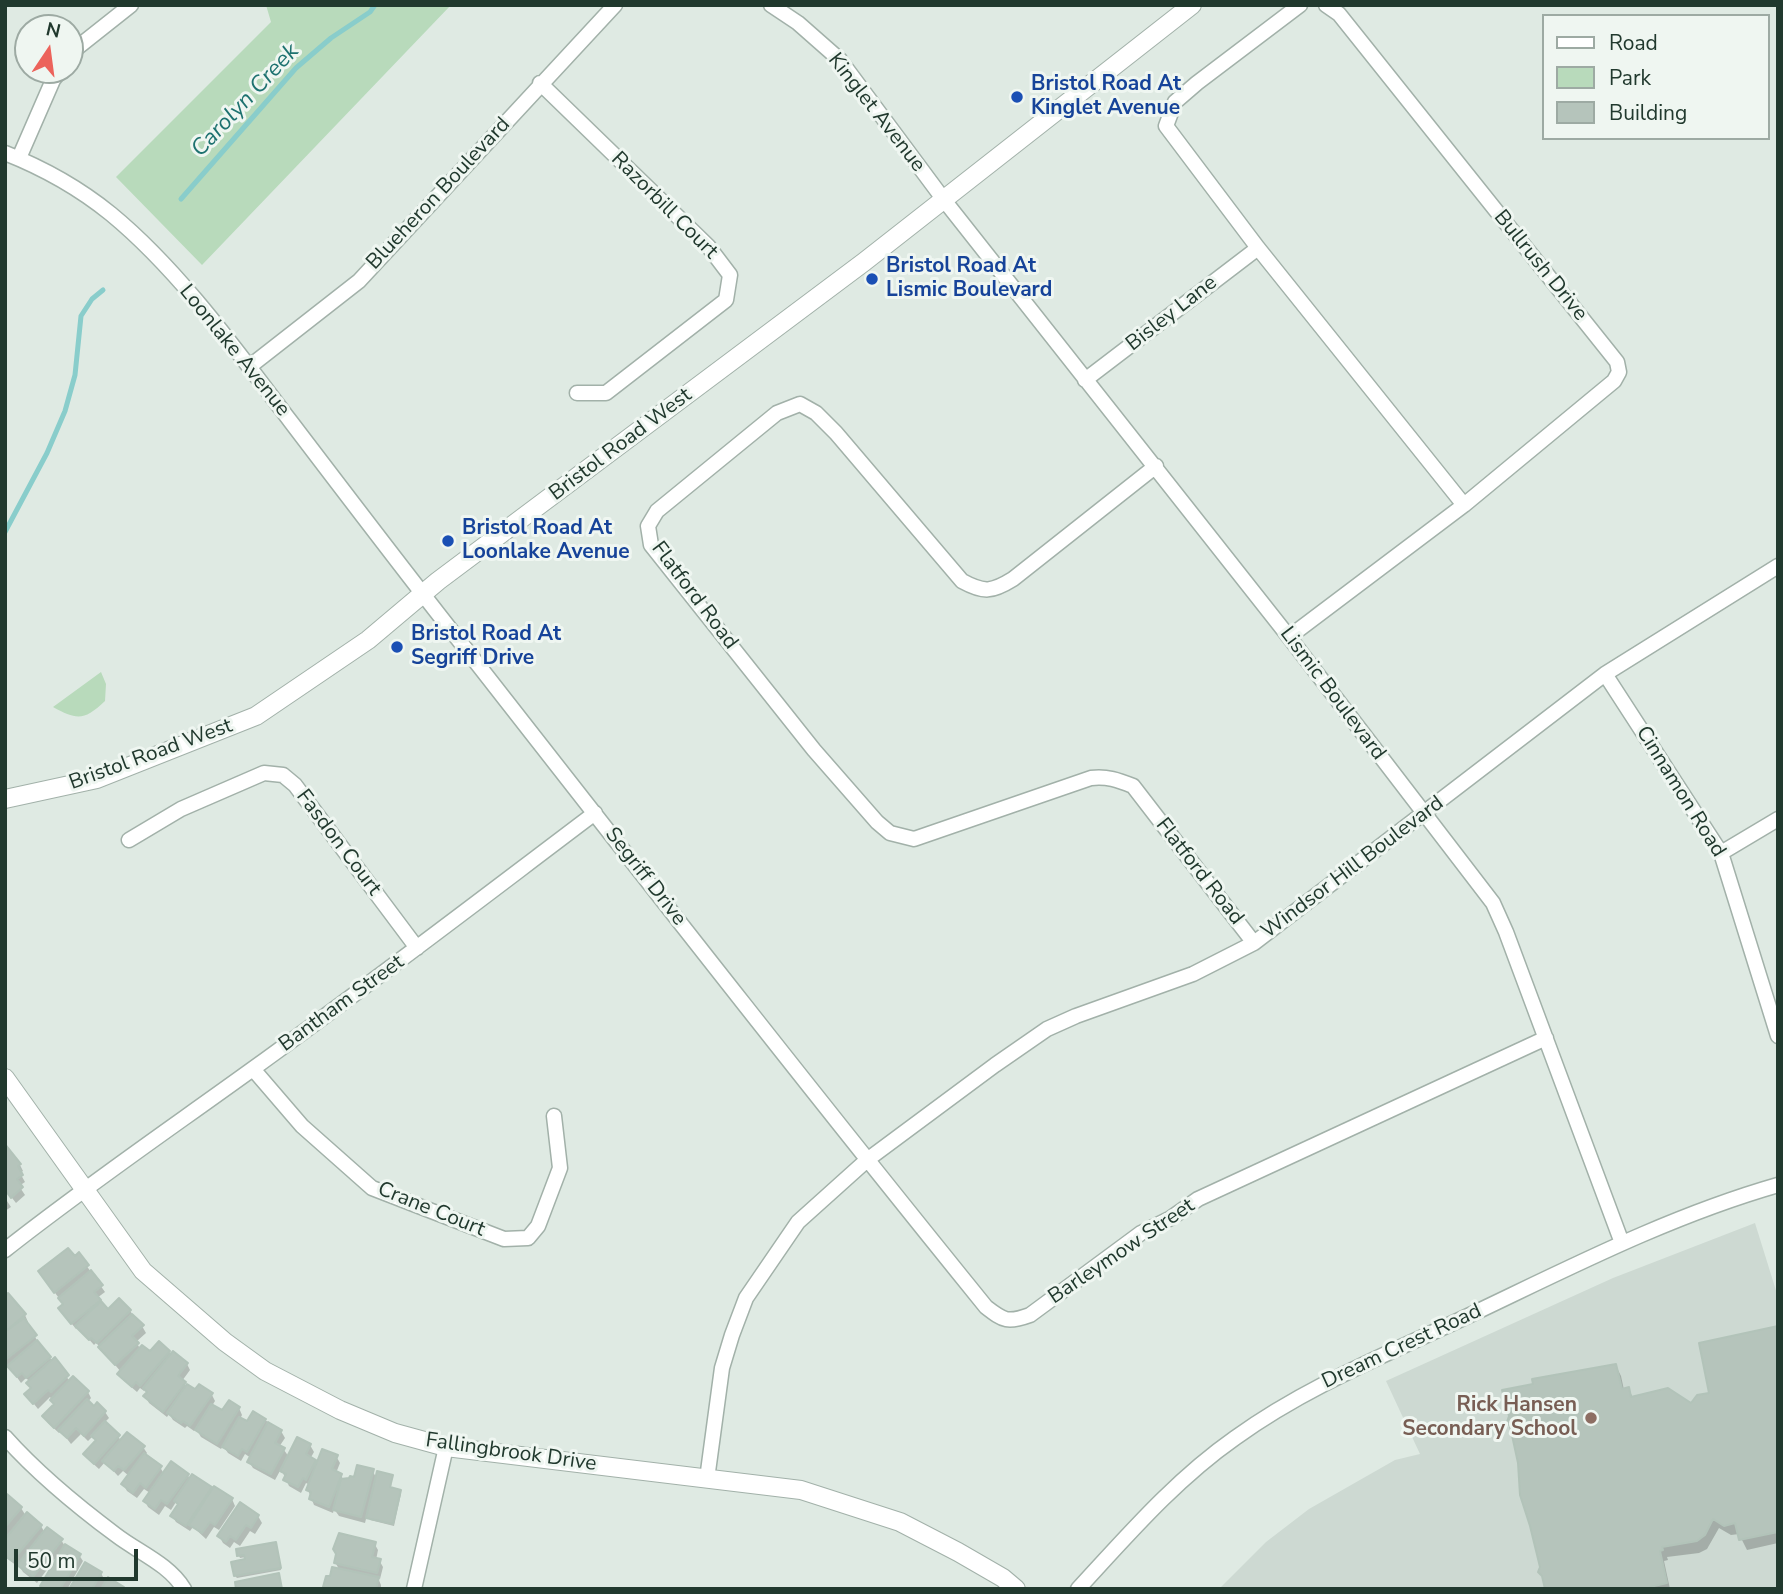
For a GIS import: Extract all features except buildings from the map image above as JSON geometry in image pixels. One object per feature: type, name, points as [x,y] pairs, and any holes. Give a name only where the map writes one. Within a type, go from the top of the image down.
[{"type":"street","points":[[84,42],[131,5]]},
{"type":"street","name":"Blueheron Boulevard","points":[[249,367],[359,281],[615,5]]},
{"type":"street","name":"Kinglet Avenue","points":[[771,5],[798,23],[840,60],[944,200]]},
{"type":"street","name":"Bristol Road West","points":[[5,799],[97,779],[256,716],[368,640],[423,594],[944,200],[1192,5]]},
{"type":"street","points":[[1300,5],[1197,83],[1175,103],[1166,126],[1258,247],[1464,505]]},
{"type":"street","name":"Bullrush Drive","points":[[1289,637],[1464,505],[1614,382],[1619,372],[1617,362],[1339,13],[1326,5]]},
{"type":"street","name":"Razorbill Court","points":[[540,83],[708,246],[730,275],[726,300],[606,393],[578,393]]},
{"type":"street","points":[[12,155],[52,84]]},
{"type":"street","name":"Loonlake Avenue","points":[[12,155],[57,176],[108,211],[149,247],[249,367],[423,594]]},
{"type":"street","name":"Lismic Boulevard","points":[[944,200],[1156,466],[1493,903],[1622,1243]]},
{"type":"street","name":"Bisley Lane","points":[[1086,380],[1258,247]]},
{"type":"street","name":"Flatford Road","points":[[1156,466],[1013,579],[999,588],[980,591],[962,581],[836,433],[816,413],[800,404],[777,413],[657,511],[648,526],[651,545],[678,580],[814,750],[877,822],[890,833],[914,839],[1091,778],[1119,780],[1132,786],[1254,943]]},
{"type":"street","name":"Windsor Hill Boulevard","points":[[707,1479],[722,1368],[746,1298],[798,1222],[867,1160],[1047,1029],[1193,974],[1254,943],[1605,674],[1778,566]]},
{"type":"street","name":"Segriff Drive","points":[[423,594],[867,1160]]},
{"type":"street","name":"Cinnamon Road","points":[[1605,674],[1721,853],[1778,1036]]},
{"type":"street","name":"Fasdon Court","points":[[129,840],[181,809],[264,773],[283,775],[295,785],[417,948]]},
{"type":"street","name":"Bantham Street","points":[[5,1250],[85,1188],[417,948],[594,813]]},
{"type":"street","points":[[1721,853],[1778,819]]},
{"type":"street","name":"Barleymow Street","points":[[867,1160],[986,1307],[1001,1318],[1013,1321],[1030,1315],[1141,1233],[1171,1218],[1198,1199],[1546,1038]]},
{"type":"street","name":"Crane Court","points":[[253,1069],[302,1126],[372,1188],[503,1239],[528,1238],[538,1226],[560,1168],[554,1116]]},
{"type":"street","name":"Fallingbrook Drive","points":[[5,1078],[143,1271],[225,1342],[255,1364],[315,1398],[364,1421],[446,1447],[801,1490],[900,1522],[958,1552],[1003,1578],[1016,1589]]},
{"type":"street","name":"Dream Crest Road","points":[[1078,1589],[1162,1498],[1233,1439],[1311,1390],[1622,1243],[1702,1209],[1778,1185]]},
{"type":"street","points":[[5,1437],[71,1500],[118,1537],[166,1569],[184,1589]]},
{"type":"street","points":[[414,1589],[446,1447]]},
{"type":"shaded area","name":"Rick Hansen Secondary School","points":[[1755,1223],[1778,1297],[1778,1589],[1219,1589],[1266,1542],[1309,1509],[1395,1460],[1420,1454],[1386,1381],[1613,1278]]},
{"type":"green space","points":[[266,5],[451,5],[202,265],[116,177],[271,22]]},
{"type":"green space","points":[[101,672],[106,684],[105,701],[91,712],[74,716],[53,707]]},
{"type":"waterway","name":"Carolyn Creek","points":[[181,199],[296,68],[331,38],[370,12],[375,5]]},
{"type":"waterway","name":"Carolyn Creek","points":[[5,532],[47,453],[65,411],[75,375],[81,316],[92,299],[103,290]]},
{"type":"place","name":"Bristol Road At Kinglet Avenue","points":[[1017,97]]},
{"type":"place","name":"Bristol Road At Lismic Boulevard","points":[[872,279]]},
{"type":"place","name":"Bristol Road At Loonlake Avenue","points":[[448,541]]},
{"type":"place","name":"Bristol Road At Segriff Drive","points":[[397,647]]},
{"type":"place","name":"Rick Hansen Secondary School","points":[[1591,1418]]}]
